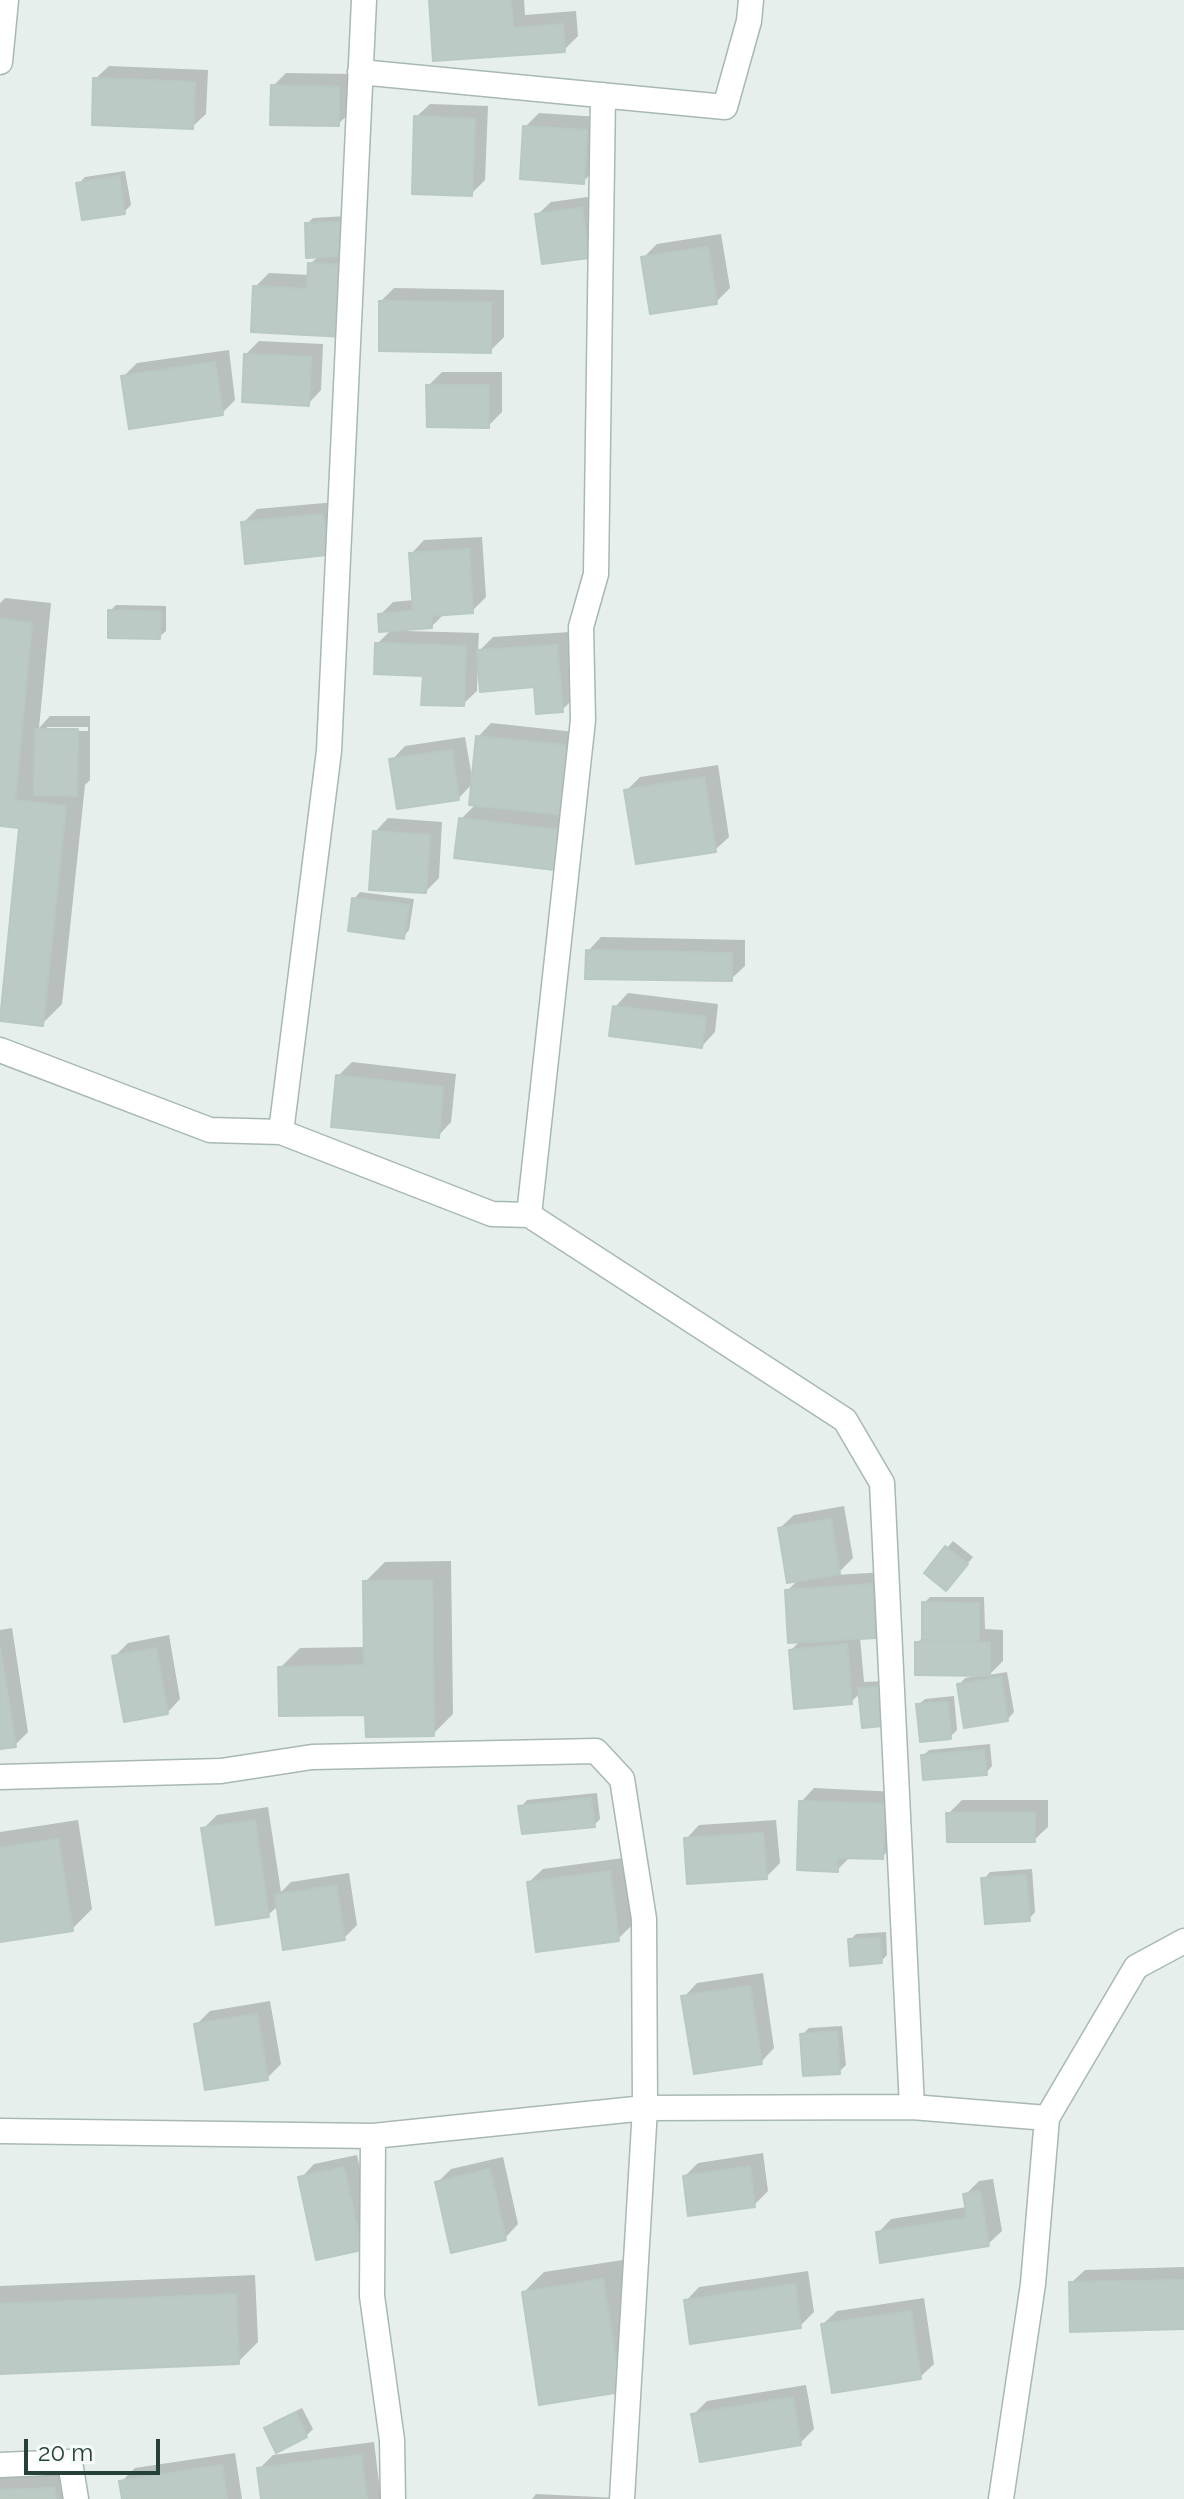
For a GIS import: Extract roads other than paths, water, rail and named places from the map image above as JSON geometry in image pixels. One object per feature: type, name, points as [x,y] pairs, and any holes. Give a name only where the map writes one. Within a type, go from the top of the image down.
[{"type":"street","points":[[0,62],[6,0]]},
{"type":"street","points":[[281,1132],[329,751],[364,0]]},
{"type":"street","points":[[360,72],[725,107],[749,21],[751,0]]},
{"type":"street","points":[[529,1215],[583,720],[581,627],[596,574],[603,95]]},
{"type":"street","points":[[0,1050],[210,1130],[281,1132],[492,1214],[529,1215],[845,1420],[882,1483],[912,2107]]},
{"type":"street","points":[[0,1777],[221,1771],[312,1757],[596,1751],[622,1779],[644,1919],[645,2108],[622,2499]]},
{"type":"street","points":[[1001,2499],[1033,2284],[1047,2118],[1136,1967],[1184,1941]]},
{"type":"street","points":[[0,2131],[373,2136],[645,2108],[912,2107],[1047,2118]]},
{"type":"street","points":[[373,2136],[372,2296],[392,2440],[393,2499]]},
{"type":"street","points":[[0,2465],[70,2462],[76,2499]]}]
